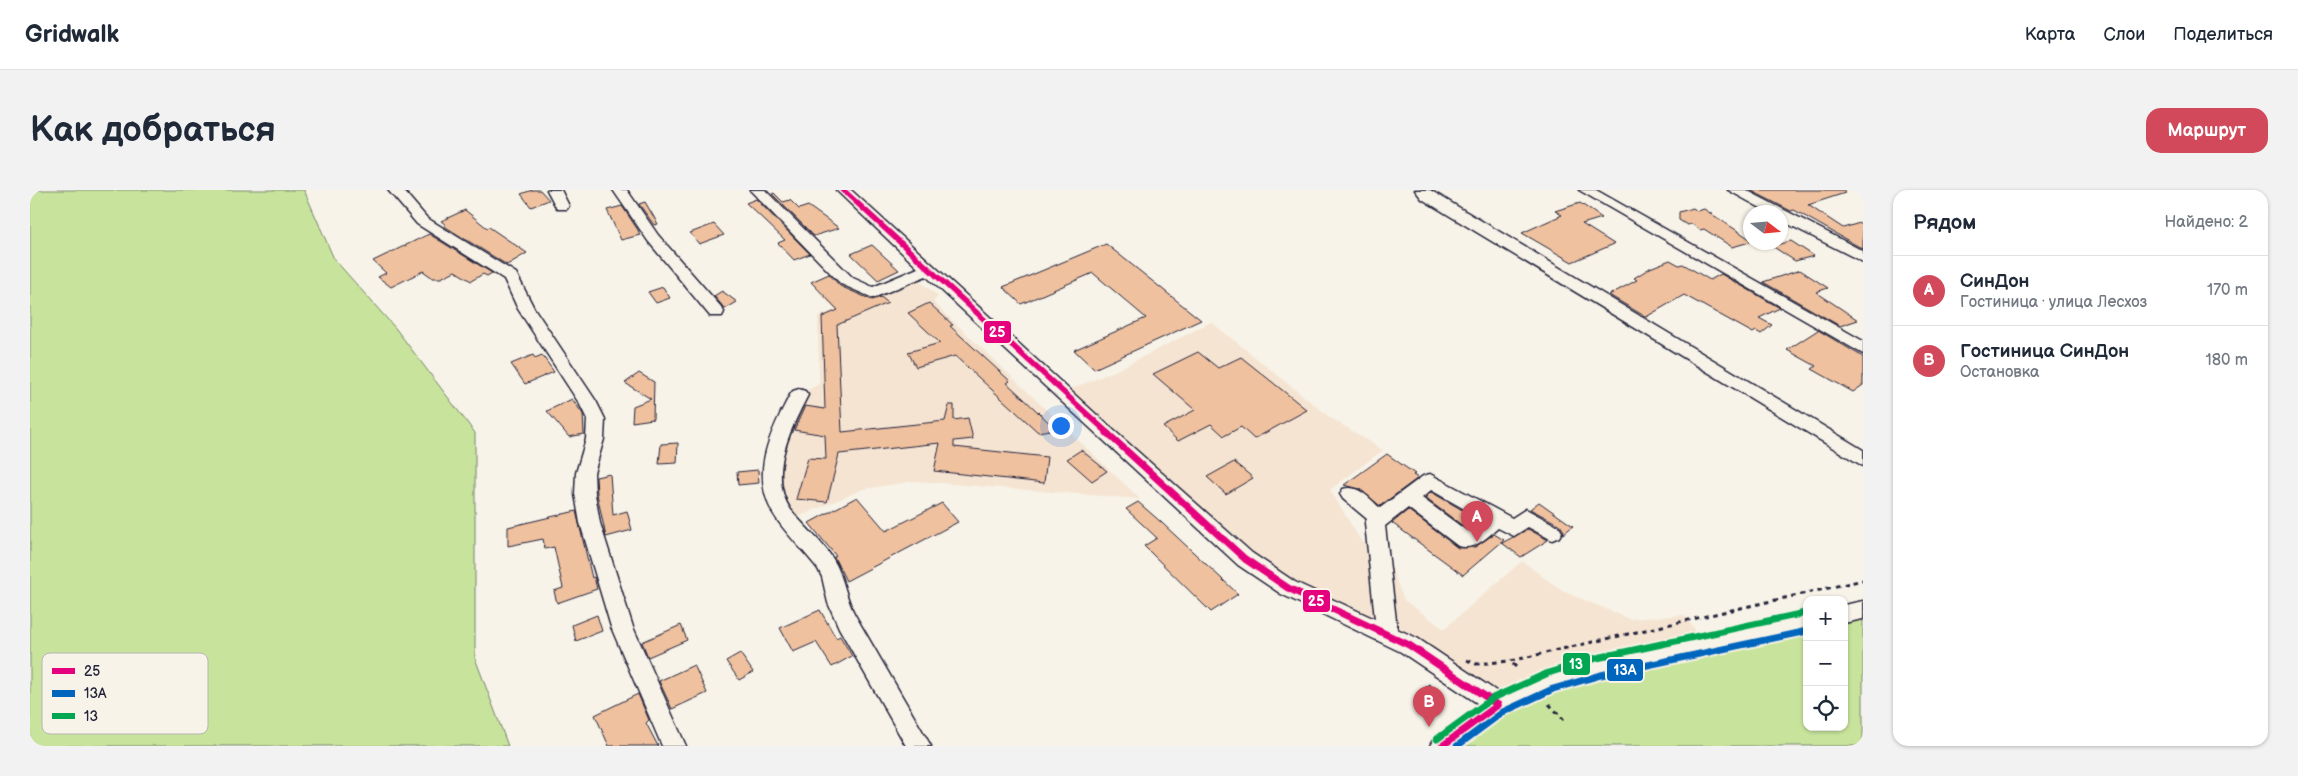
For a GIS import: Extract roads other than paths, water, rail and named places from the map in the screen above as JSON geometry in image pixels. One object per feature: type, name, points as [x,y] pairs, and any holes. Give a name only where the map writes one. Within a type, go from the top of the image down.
[{"type":"street","points":[[395,190],[422,221],[510,276],[526,308],[596,419],[595,439],[585,472],[585,494],[590,523],[622,628],[674,746]]},
{"type":"street","points":[[554,190],[562,206]]},
{"type":"street","points":[[620,190],[653,238],[716,312]]},
{"type":"street","points":[[757,190],[847,282],[873,293],[928,270]]},
{"type":"street","points":[[843,190],[1245,559],[1288,588],[1387,635],[1438,663],[1498,705]]},
{"type":"street","points":[[1422,190],[1427,196],[1863,459]]},
{"type":"street","points":[[1586,190],[1863,348]]},
{"type":"street","points":[[1735,190],[1764,205]]},
{"type":"street","points":[[1788,218],[1863,257]]},
{"type":"street","points":[[799,395],[785,420],[778,444],[772,474],[773,493],[786,517],[808,542],[831,574],[836,600],[855,639],[919,746]]},
{"type":"street","points":[[1387,635],[1384,601],[1376,554],[1375,523],[1430,481],[1514,528],[1526,517],[1552,532]]},
{"type":"street","points":[[1350,494],[1380,519]]},
{"type":"street","points":[[1408,498],[1465,540],[1474,537],[1497,518]]},
{"type":"street","points":[[1848,613],[1863,610]]},
{"type":"street","points":[[1442,746],[1498,705],[1525,690],[1550,681],[1600,667],[1803,623]]},
{"type":"place","name":"СинДон","points":[[1477,542]]},
{"type":"place","name":"Гостиница СинДон","points":[[1429,727]]}]
